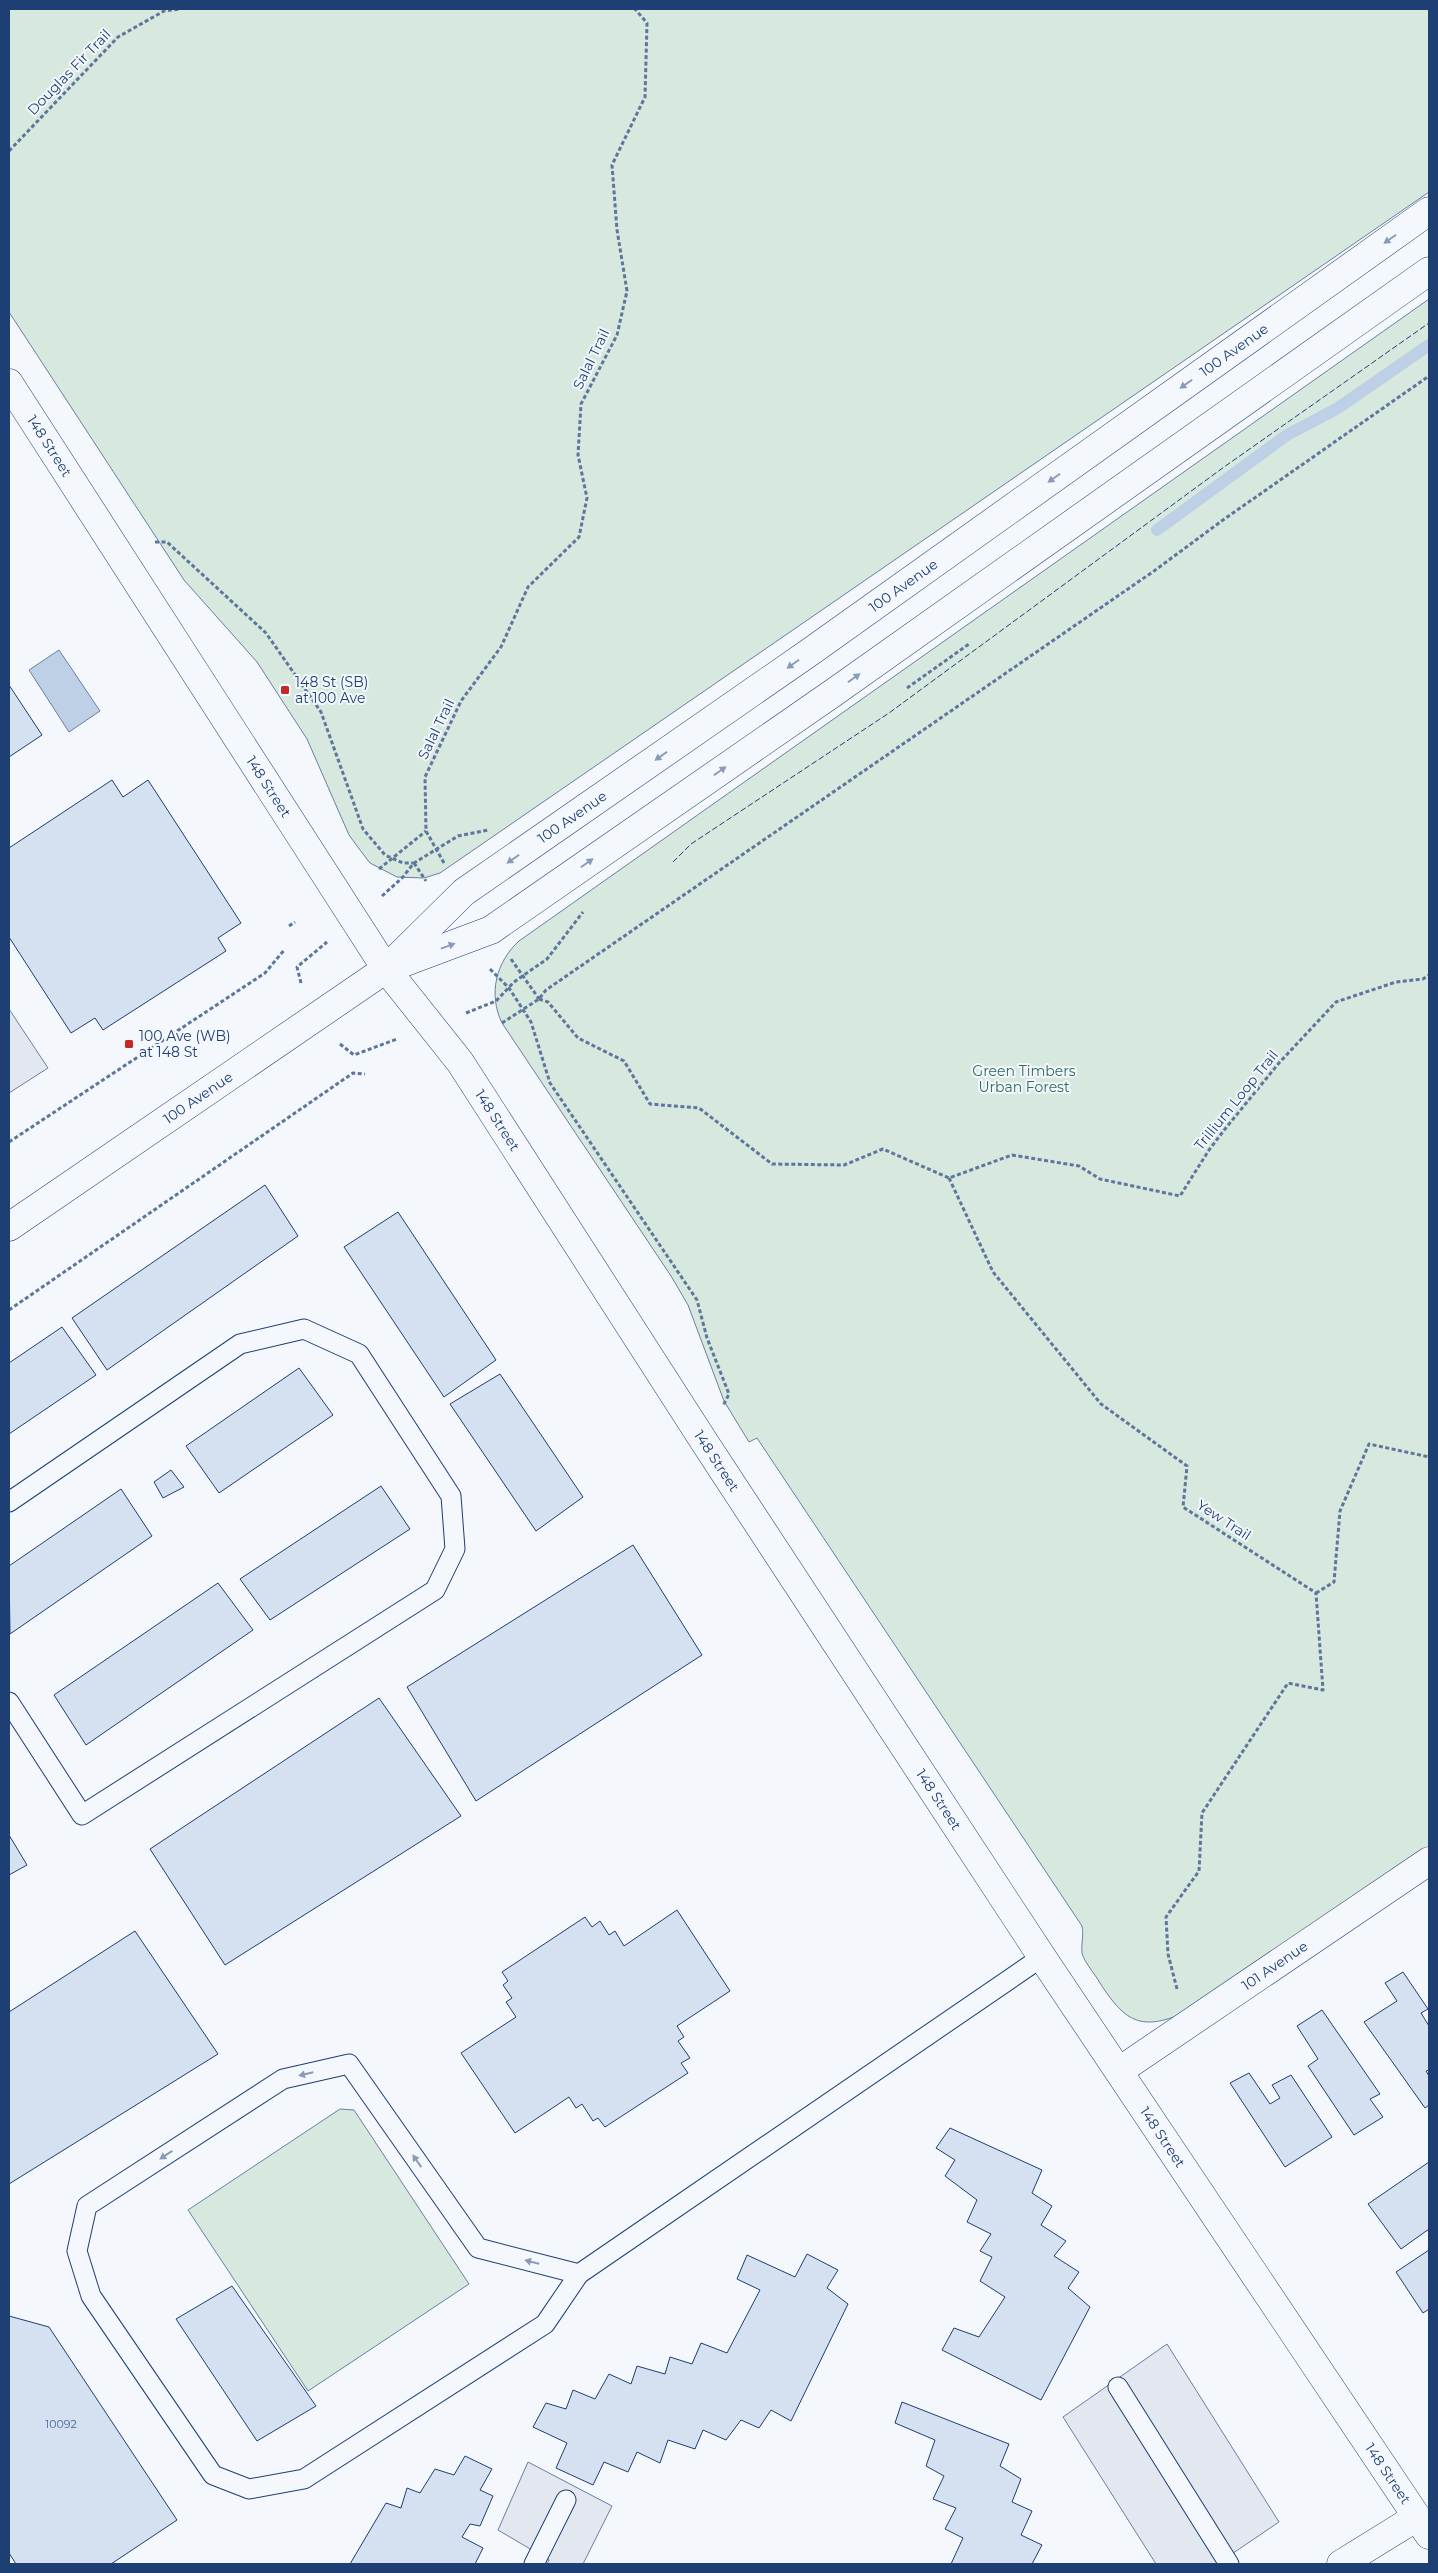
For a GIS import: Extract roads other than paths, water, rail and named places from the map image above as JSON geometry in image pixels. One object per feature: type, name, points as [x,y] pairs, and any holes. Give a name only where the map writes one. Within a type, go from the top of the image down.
[{"type":"main road","name":"100 Avenue","points":[[9,1227],[386,969],[464,892],[810,652],[1429,211]]},
{"type":"main road","name":"100 Avenue","points":[[386,969],[491,930],[833,693],[1429,271]]},
{"type":"main road","name":"148 Street","points":[[9,383],[386,969],[455,1054],[705,1443],[1042,1957],[1423,2526]]},
{"type":"main road","name":"101 Avenue","points":[[1119,2071],[1429,1861]]},
{"type":"main road","points":[[1341,2564],[1423,2526]]},
{"type":"lane","points":[[9,1502],[240,1344],[304,1329],[359,1354],[452,1496],[455,1549],[436,1590],[82,1815],[9,1702]]},
{"type":"lane","points":[[579,2274],[478,2248],[349,2064],[283,2079],[87,2206],[77,2251],[91,2296],[213,2475],[249,2489],[304,2479],[545,2324],[579,2274],[1042,1957]]},
{"type":"lane","points":[[1118,2387],[1229,2564]]},
{"type":"lane","points":[[534,2564],[566,2500]]},
{"type":"water","points":[[59,650],[100,711],[69,732],[29,670]]},
{"type":"waterway","points":[[1157,530],[1287,435],[1338,408],[1429,345]]},
{"type":"place","name":"148 St (SB) at 100 Ave","points":[[285,690]]},
{"type":"place","name":"100 Ave (WB) at 148 St","points":[[129,1044]]},
{"type":"park label","name":"Green Timbers Urban Forest","points":[[1024,1080]]}]
